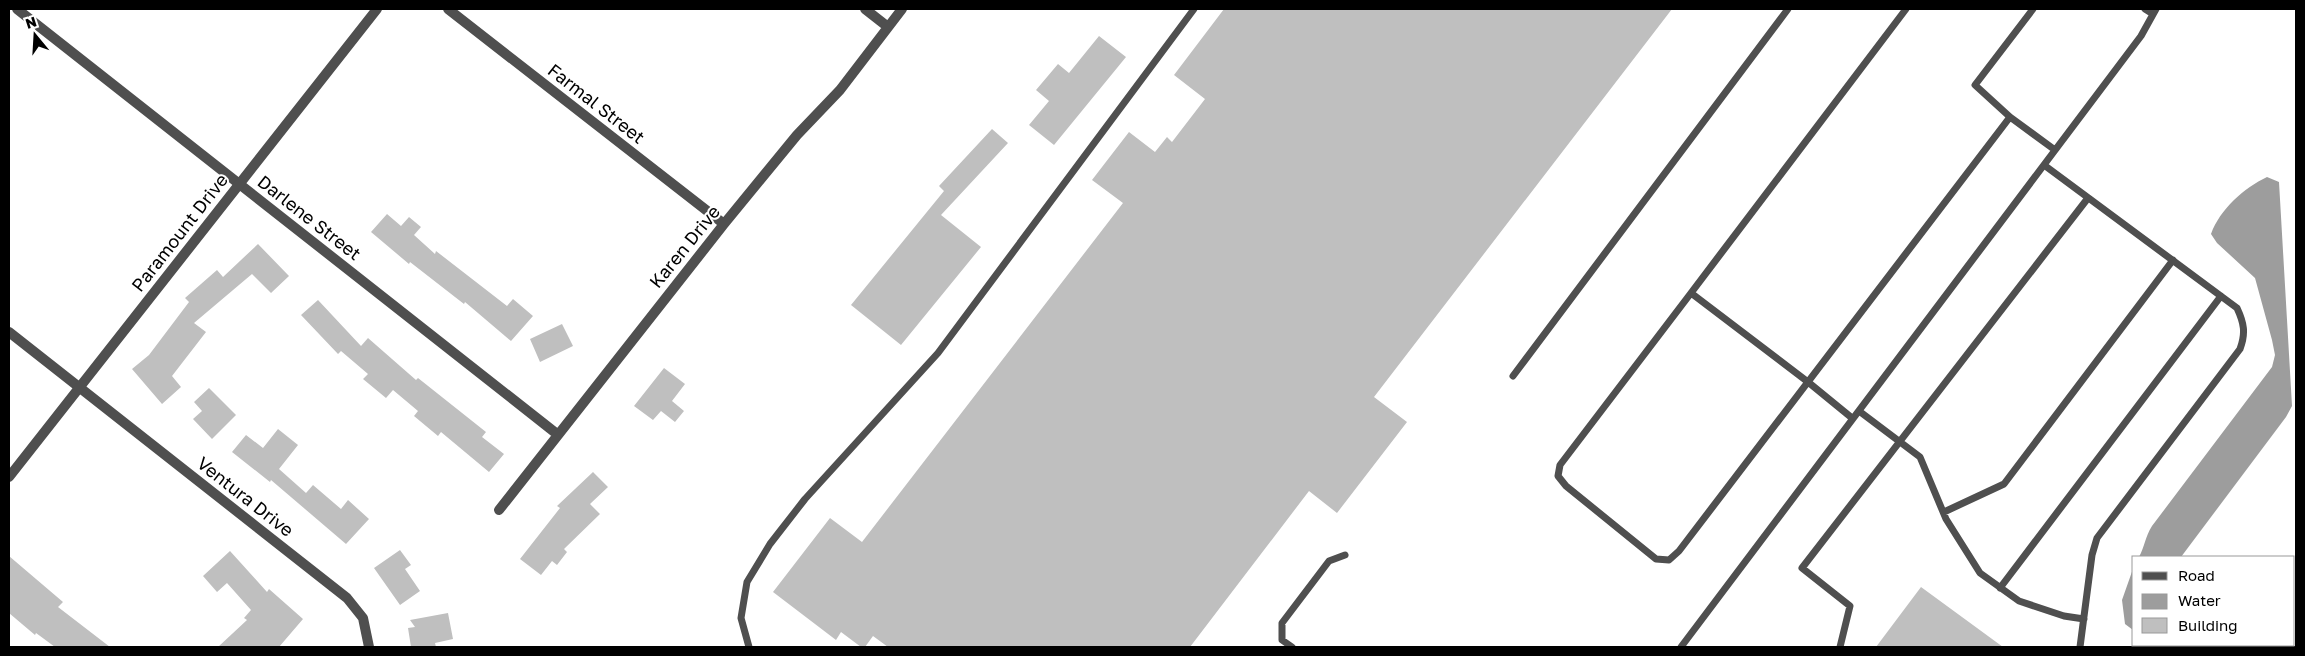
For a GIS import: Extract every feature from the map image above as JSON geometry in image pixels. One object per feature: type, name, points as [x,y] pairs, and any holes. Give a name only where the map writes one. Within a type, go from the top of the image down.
[{"type":"street","name":"Darlene Street","points":[[17,9],[557,434]]},
{"type":"street","name":"Paramount Drive","points":[[9,477],[377,9]]},
{"type":"street","name":"Farmal Street","points":[[448,9],[724,224]]},
{"type":"street","points":[[865,9],[888,27]]},
{"type":"street","name":"Karen Drive","points":[[498,510],[724,224],[796,135],[840,90],[902,9]]},
{"type":"street","name":"Ventura Drive","points":[[9,332],[347,598],[363,618],[369,647]]},
{"type":"lane","points":[[749,647],[741,618],[747,582],[770,544],[805,499],[938,353],[1194,9]]},
{"type":"lane","points":[[1513,376],[1788,9]]},
{"type":"lane","points":[[1906,9],[1560,465],[1558,476],[1566,486],[1656,559],[1669,560],[1679,551],[2010,117]]},
{"type":"lane","points":[[2033,9],[1975,86],[2010,117],[2055,150]]},
{"type":"lane","points":[[1681,647],[2140,36],[2155,12],[2146,9]]},
{"type":"lane","points":[[2044,165],[2236,308],[2245,329],[2242,344],[2097,538],[2080,647]]},
{"type":"lane","points":[[1840,647],[1850,606],[1802,568],[2088,198]]},
{"type":"lane","points":[[1944,512],[2004,484],[2173,260]]},
{"type":"lane","points":[[1691,293],[1852,418]]},
{"type":"lane","points":[[2000,588],[2221,296]]},
{"type":"lane","points":[[1859,411],[1920,457],[1944,512],[1980,573],[2019,601],[2064,616],[2084,618]]},
{"type":"lane","points":[[1292,647],[1282,640],[1282,624],[1330,561],[1345,555]]},
{"type":"water","points":[[2267,177],[2279,182],[2292,406],[2286,417],[2182,556],[2140,556],[2152,526],[2272,367],[2275,355],[2255,278],[2217,243],[2211,234],[2220,216],[2234,200]]},
{"type":"water","points":[[2132,572],[2132,629],[2125,624],[2122,600]]},
{"type":"building","points":[[1224,9],[1672,9],[1374,397],[1407,422],[1337,513],[1309,491],[1190,647],[888,647],[873,636],[865,647],[861,647],[841,632],[836,640],[773,592],[830,518],[862,542],[1123,203],[1092,180],[1129,132],[1155,152],[1167,137],[1172,142],[1205,99],[1174,75]]},
{"type":"building","points":[[1099,36],[1126,57],[1054,145],[1029,125],[1049,101],[1036,90],[1058,64],[1069,73]]},
{"type":"building","points":[[992,129],[1008,143],[941,215],[981,247],[901,345],[851,305],[944,191],[939,186]]},
{"type":"building","points":[[387,214],[401,226],[409,217],[421,227],[414,235],[435,254],[436,251],[507,306],[513,299],[533,316],[511,341],[465,302],[464,304],[410,262],[409,264],[371,232]]},
{"type":"building","points":[[258,244],[289,276],[271,293],[252,274],[194,323],[206,332],[172,376],[181,387],[162,404],[132,369],[149,355],[189,302],[185,298],[217,270],[223,277]]},
{"type":"building","points":[[318,300],[361,346],[368,338],[416,380],[418,378],[486,432],[482,437],[504,454],[489,472],[441,432],[438,436],[414,416],[418,411],[393,390],[386,398],[363,379],[368,374],[341,351],[338,354],[301,315]]},
{"type":"building","points":[[562,324],[573,346],[540,362],[530,339]]},
{"type":"building","points":[[664,368],[685,384],[672,401],[684,411],[675,422],[661,411],[653,420],[634,406]]},
{"type":"building","points":[[209,388],[236,415],[212,439],[193,419],[202,411],[194,402]]},
{"type":"building","points":[[278,429],[298,445],[279,469],[306,493],[313,485],[341,509],[348,500],[369,519],[346,544],[271,480],[270,482],[232,452],[246,435],[263,448]]},
{"type":"building","points":[[593,472],[608,487],[590,504],[600,514],[564,549],[567,552],[557,565],[552,561],[541,575],[520,559],[560,508],[557,506]]},
{"type":"building","points":[[400,550],[411,565],[405,569],[420,591],[400,605],[374,568]]},
{"type":"building","points":[[230,551],[267,592],[269,589],[303,619],[279,647],[218,647],[247,620],[244,618],[251,610],[227,583],[217,592],[203,576]]},
{"type":"building","points":[[9,556],[63,602],[58,607],[110,647],[55,647],[36,633],[35,635],[9,613]]},
{"type":"building","points":[[1921,587],[2003,647],[1876,647]]},
{"type":"building","points":[[448,613],[453,639],[435,643],[436,647],[411,647],[408,628],[415,627],[410,620]]}]
